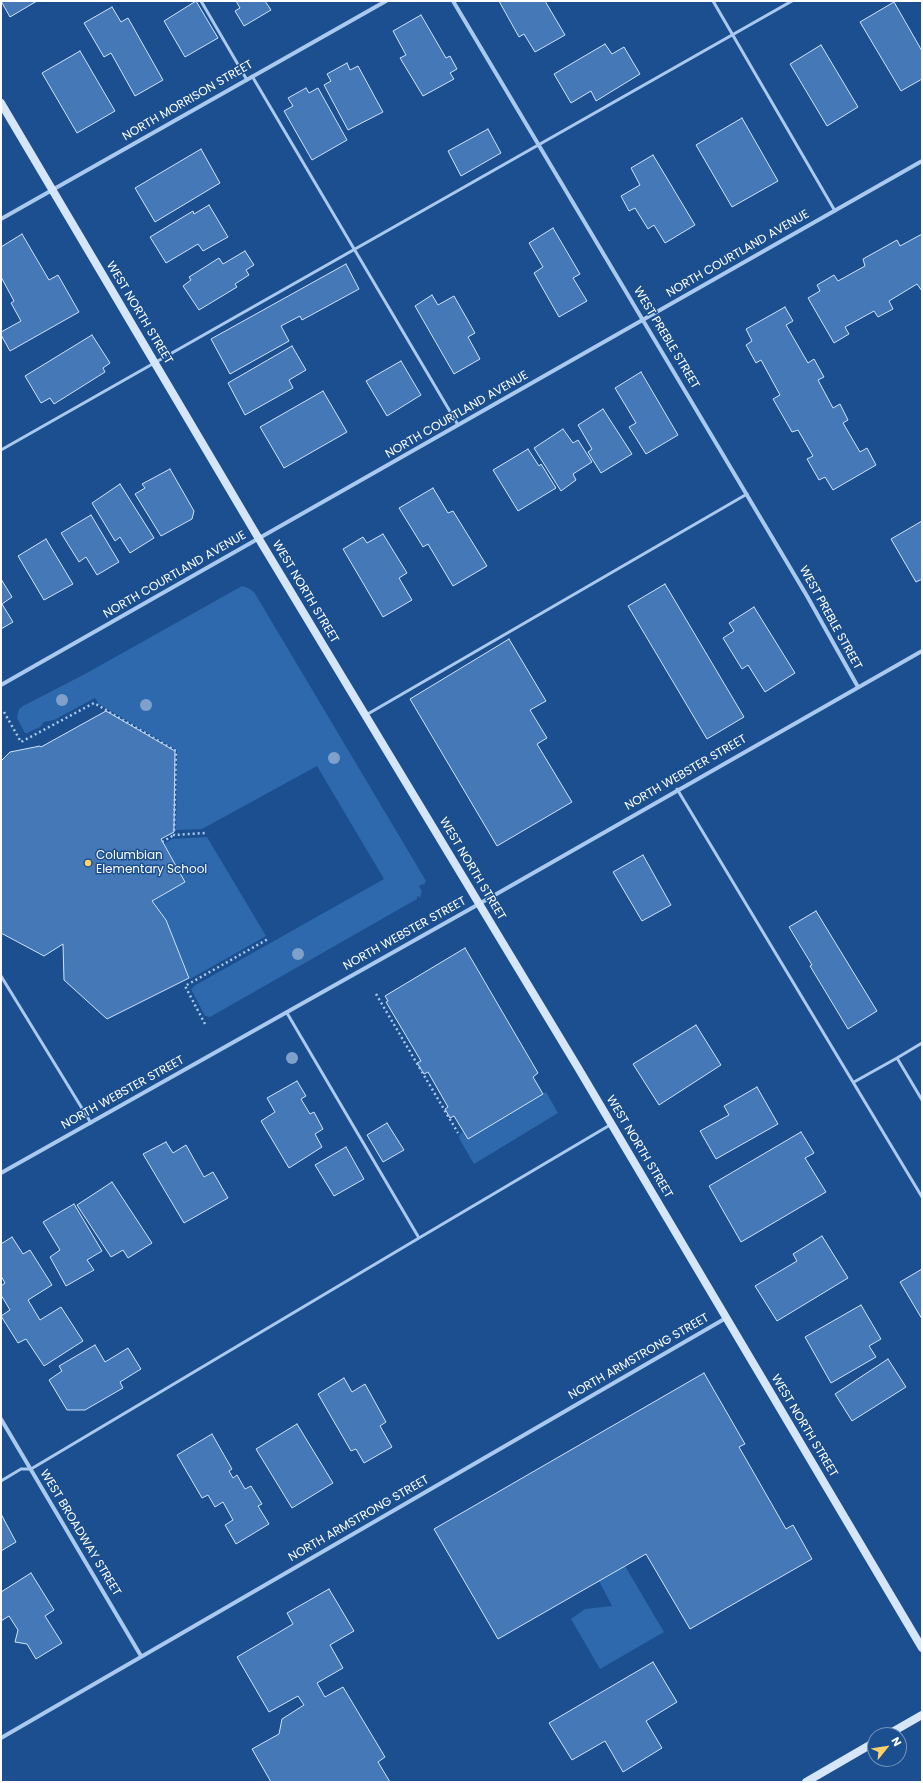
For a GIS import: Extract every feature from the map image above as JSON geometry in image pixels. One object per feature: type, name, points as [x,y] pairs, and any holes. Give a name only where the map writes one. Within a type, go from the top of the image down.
[{"type":"street","name":"NORTH MORRISON STREET","points":[[1,219],[386,1]]},
{"type":"street","name":"WEST PREBLE STREET","points":[[453,1],[747,494],[858,687]]},
{"type":"street","name":"WEST NORTH STREET","points":[[1,103],[259,539],[612,1124],[922,1648]]},
{"type":"street","name":"NORTH COURTLAND AVENUE","points":[[1,685],[922,161]]},
{"type":"street","name":"NORTH WEBSTER STREET","points":[[1,1173],[287,1013],[922,651]]},
{"type":"street","name":"NORTH ARMSTRONG STREET","points":[[1,1738],[726,1318]]},
{"type":"street","name":"WEST BROADWAY STREET","points":[[1,1419],[141,1656]]},
{"type":"street","points":[[901,1727],[922,1715]]},
{"type":"street","points":[[806,1782],[867,1747]]},
{"type":"lane","points":[[202,1],[247,80]]},
{"type":"lane","points":[[713,1],[835,211]]},
{"type":"lane","points":[[1,450],[792,1]]},
{"type":"lane","points":[[252,76],[458,425]]},
{"type":"lane","points":[[366,715],[747,494]]},
{"type":"lane","points":[[677,790],[922,1197]]},
{"type":"lane","points":[[1,976],[91,1123]]},
{"type":"lane","points":[[287,1013],[419,1238]]},
{"type":"lane","points":[[854,1082],[922,1043]]},
{"type":"lane","points":[[897,1058],[922,1100]]},
{"type":"lane","points":[[1,1481],[21,1469],[31,1469],[612,1124]]},
{"type":"path","points":[[4,712],[21,742],[94,703],[176,751],[174,835]]},
{"type":"path","points":[[162,842],[174,835],[205,833]]},
{"type":"path","points":[[205,1024],[185,986],[268,939]]},
{"type":"path","points":[[376,994],[458,1133]]},
{"type":"shaded area","points":[[242,586],[254,592],[426,881],[424,885],[419,886],[421,890],[422,889],[420,898],[418,896],[417,899],[210,1017],[205,1016],[191,989],[194,986],[384,879],[317,766],[202,829],[176,830],[177,750],[99,704],[95,698],[54,720],[44,722],[40,727],[27,733],[25,733],[17,718],[19,709],[23,706],[85,674]]},
{"type":"shaded area","points":[[207,837],[266,936],[190,979],[166,920],[152,901],[185,882],[164,844],[172,839]]},
{"type":"shaded area","points":[[546,1092],[558,1113],[474,1164],[459,1138],[460,1134],[463,1132],[468,1139]]},
{"type":"shaded area","points":[[625,1566],[664,1632],[600,1669],[571,1619],[585,1609],[612,1606],[599,1581]]},
{"type":"building","points":[[1,1],[37,1],[10,17]]},
{"type":"building","points":[[196,1],[218,38],[185,57],[164,21]]},
{"type":"building","points":[[236,1],[265,1],[271,10],[244,26],[235,11],[240,8]]},
{"type":"building","points":[[499,1],[545,1],[565,35],[535,52],[524,34],[519,37]]},
{"type":"building","points":[[894,2],[922,51],[922,79],[901,91],[860,22]]},
{"type":"building","points":[[112,7],[121,22],[128,18],[163,80],[135,96],[111,53],[104,57],[84,23]]},
{"type":"building","points":[[421,15],[446,58],[450,56],[457,69],[450,73],[454,79],[423,96],[400,58],[406,55],[393,31]]},
{"type":"building","points":[[605,44],[612,54],[624,47],[640,74],[596,101],[591,91],[571,103],[554,74]]},
{"type":"building","points":[[821,45],[858,107],[827,126],[790,64]]},
{"type":"building","points":[[80,51],[115,111],[77,133],[42,73]]},
{"type":"building","points":[[347,63],[350,70],[358,66],[383,112],[348,130],[324,85],[331,81],[327,74]]},
{"type":"building","points":[[306,88],[309,93],[318,88],[347,140],[312,160],[284,111],[293,106],[288,98]]},
{"type":"building","points":[[742,118],[778,181],[732,207],[696,145]]},
{"type":"building","points":[[488,129],[501,153],[461,176],[448,151]]},
{"type":"building","points":[[201,149],[220,183],[155,222],[135,188]]},
{"type":"building","points":[[653,155],[695,225],[665,243],[654,225],[648,229],[635,208],[629,211],[621,196],[640,185],[631,168]]},
{"type":"building","points":[[209,205],[228,237],[203,251],[198,244],[166,263],[150,237],[193,211],[194,214]]},
{"type":"building","points":[[553,228],[580,274],[573,278],[587,301],[559,317],[534,273],[543,267],[529,243]]},
{"type":"building","points":[[22,234],[49,280],[58,275],[79,312],[10,351],[1,335],[1,332],[21,321],[11,303],[14,301],[1,277],[1,247]]},
{"type":"building","points":[[922,234],[922,291],[917,284],[889,301],[893,309],[878,317],[874,311],[845,327],[849,334],[834,343],[808,298],[820,291],[817,285],[834,275],[838,281],[865,266],[863,259],[897,240],[900,246]]},
{"type":"building","points":[[245,251],[254,265],[246,270],[249,275],[235,284],[237,287],[199,310],[183,286],[191,280],[189,277],[219,258],[223,264]]},
{"type":"building","points":[[346,264],[359,289],[302,320],[300,316],[281,326],[289,341],[230,374],[211,339]]},
{"type":"building","points":[[432,295],[438,305],[454,296],[475,333],[468,337],[480,359],[454,374],[415,306]]},
{"type":"building","points":[[785,307],[793,321],[786,325],[808,363],[814,359],[824,377],[818,380],[833,408],[840,404],[848,420],[843,423],[860,452],[867,448],[876,465],[833,490],[825,477],[819,480],[807,459],[813,456],[798,430],[792,432],[773,399],[780,395],[761,360],[756,363],[746,345],[752,341],[746,329]]},
{"type":"building","points":[[92,335],[110,363],[103,368],[105,372],[54,404],[50,398],[41,403],[25,376]]},
{"type":"building","points":[[292,346],[306,370],[289,380],[293,388],[245,415],[228,383]]},
{"type":"building","points":[[401,361],[421,395],[387,416],[366,381]]},
{"type":"building","points":[[641,372],[678,435],[646,454],[629,427],[636,423],[615,388]]},
{"type":"building","points":[[323,391],[347,432],[284,468],[260,427]]},
{"type":"building","points":[[603,409],[632,454],[601,473],[588,452],[592,449],[578,425]]},
{"type":"building","points":[[563,429],[573,443],[578,440],[592,462],[573,474],[576,480],[561,491],[534,448]]},
{"type":"building","points":[[528,449],[539,466],[541,464],[556,488],[518,511],[493,470]]},
{"type":"building","points":[[170,469],[194,511],[192,519],[161,536],[135,494],[145,488],[142,484]]},
{"type":"building","points":[[120,484],[154,538],[130,553],[120,537],[115,541],[92,503]]},
{"type":"building","points":[[433,488],[448,513],[453,511],[487,566],[453,586],[428,544],[423,547],[399,508]]},
{"type":"building","points":[[91,515],[119,562],[97,575],[86,557],[79,562],[61,533]]},
{"type":"building","points":[[922,521],[922,579],[916,582],[891,539]]},
{"type":"building","points":[[383,534],[407,573],[399,578],[412,600],[383,617],[343,549],[363,537],[367,543]]},
{"type":"building","points":[[46,539],[73,584],[44,600],[18,556]]},
{"type":"building","points":[[1,579],[12,597],[2,604],[13,622],[1,629]]},
{"type":"building","points":[[665,584],[744,717],[707,739],[628,606]]},
{"type":"building","points":[[754,607],[795,673],[765,692],[748,665],[742,669],[723,638],[734,631],[729,623]]},
{"type":"building","points":[[509,639],[546,701],[530,710],[547,738],[537,744],[572,802],[497,846],[410,699]]},
{"type":"building","name":"Columbian Elementary School","points":[[106,711],[175,751],[174,832],[161,839],[185,882],[152,901],[166,920],[189,978],[107,1019],[64,980],[63,944],[44,956],[1,933],[1,761],[10,752],[41,747]]},
{"type":"building","points":[[643,855],[671,905],[642,921],[613,872]]},
{"type":"building","points":[[816,911],[877,1011],[848,1029],[810,966],[812,965],[789,927]]},
{"type":"building","points":[[465,948],[538,1073],[533,1077],[543,1094],[468,1139],[454,1116],[450,1118],[445,1109],[448,1107],[428,1072],[424,1074],[417,1063],[421,1061],[386,1002],[388,1001],[385,996]]},
{"type":"building","points":[[696,1025],[721,1065],[659,1105],[633,1064]]},
{"type":"building","points":[[297,1081],[306,1096],[301,1099],[310,1114],[314,1112],[323,1129],[315,1134],[322,1147],[289,1168],[261,1121],[275,1112],[267,1098]]},
{"type":"building","points":[[757,1087],[778,1124],[716,1159],[700,1131],[729,1115],[724,1106]]},
{"type":"building","points":[[387,1123],[404,1150],[383,1162],[367,1135]]},
{"type":"building","points":[[801,1132],[814,1153],[805,1158],[826,1192],[741,1242],[709,1186]]},
{"type":"building","points":[[166,1142],[173,1153],[186,1145],[204,1177],[213,1172],[228,1198],[184,1223],[143,1154]]},
{"type":"building","points":[[346,1147],[364,1179],[334,1196],[315,1165]]},
{"type":"building","points":[[112,1182],[152,1243],[128,1258],[123,1250],[111,1257],[77,1205]]},
{"type":"building","points":[[74,1204],[102,1251],[87,1260],[94,1270],[66,1286],[50,1257],[60,1250],[43,1222]]},
{"type":"building","points":[[822,1236],[848,1278],[777,1321],[755,1286],[797,1261],[793,1254]]},
{"type":"building","points":[[12,1237],[23,1254],[30,1250],[52,1285],[28,1300],[40,1320],[61,1307],[83,1341],[44,1366],[26,1339],[18,1343],[1,1316],[10,1310],[1,1295],[1,1286],[5,1283],[1,1276],[1,1244]]},
{"type":"building","points":[[922,1269],[922,1319],[900,1282]]},
{"type":"building","points":[[861,1305],[881,1339],[869,1346],[876,1357],[831,1383],[805,1337]]},
{"type":"building","points":[[95,1345],[105,1362],[128,1348],[141,1369],[120,1382],[123,1388],[85,1410],[67,1410],[49,1380],[62,1371],[59,1366]]},
{"type":"building","points":[[888,1359],[906,1387],[852,1421],[835,1394]]},
{"type":"building","points":[[704,1373],[745,1444],[739,1447],[786,1529],[793,1525],[812,1559],[690,1629],[646,1554],[498,1639],[434,1529]]},
{"type":"building","points":[[344,1378],[352,1392],[365,1384],[386,1422],[380,1426],[392,1447],[364,1463],[356,1449],[351,1451],[318,1394]]},
{"type":"building","points":[[297,1424],[333,1483],[292,1508],[256,1449]]},
{"type":"building","points":[[212,1434],[232,1469],[229,1471],[233,1478],[237,1475],[245,1489],[251,1486],[262,1504],[258,1506],[269,1524],[236,1544],[225,1525],[233,1520],[223,1502],[215,1507],[208,1495],[202,1498],[177,1455]]},
{"type":"building","points":[[1,1514],[16,1542],[1,1551]]},
{"type":"building","points":[[31,1573],[54,1610],[45,1616],[62,1643],[36,1659],[27,1644],[15,1642],[18,1630],[9,1616],[1,1621],[1,1592]]},
{"type":"building","points":[[329,1589],[354,1631],[330,1645],[343,1668],[317,1683],[325,1697],[343,1687],[385,1757],[378,1762],[390,1782],[271,1782],[252,1749],[279,1734],[282,1719],[304,1705],[298,1696],[269,1712],[237,1657],[293,1624],[287,1613]]},
{"type":"building","points":[[653,1662],[677,1702],[646,1721],[662,1748],[623,1772],[605,1741],[572,1760],[549,1723]]},
{"type":"place","name":"Columbian Elementary School","points":[[88,863]]}]
